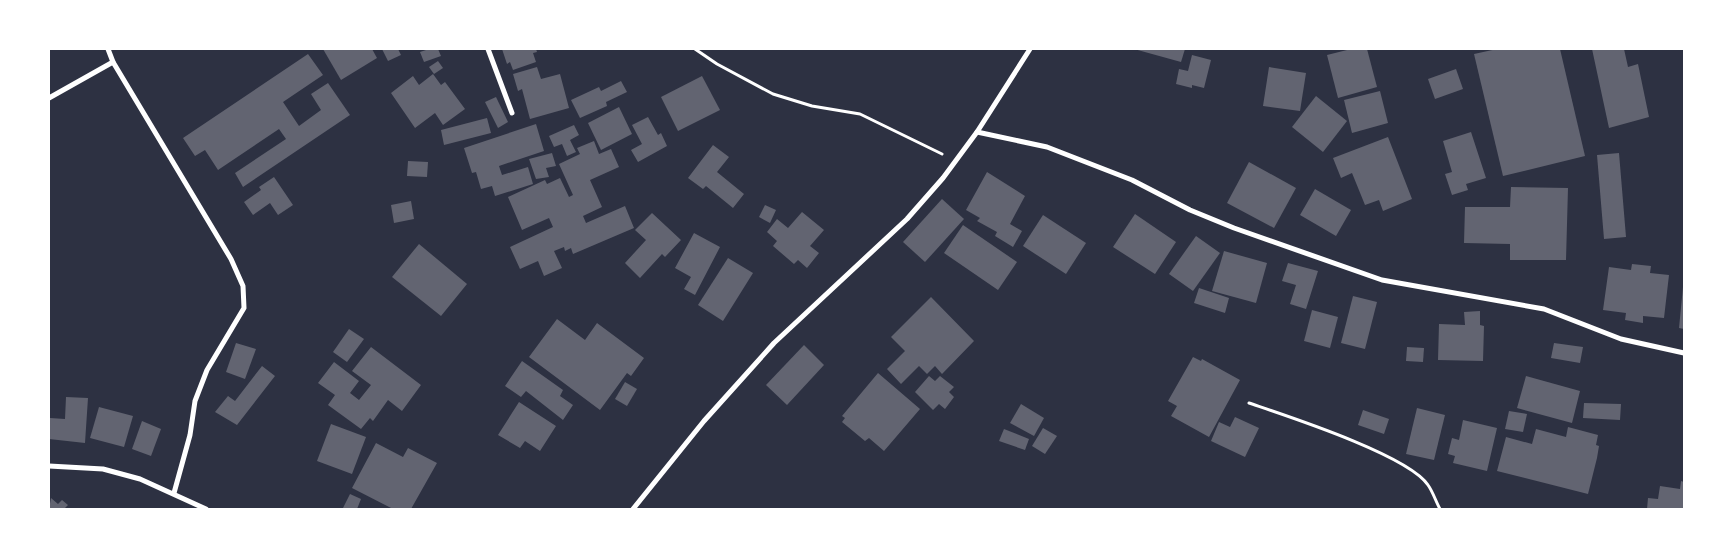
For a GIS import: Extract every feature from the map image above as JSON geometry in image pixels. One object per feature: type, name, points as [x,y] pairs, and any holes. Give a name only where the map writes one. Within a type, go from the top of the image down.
[{"type":"street","points":[[108,49],[113,62],[232,259],[243,286],[244,308],[208,370],[195,401],[190,435],[174,493]]},
{"type":"street","points":[[488,49],[512,113]]},
{"type":"street","points":[[633,509],[704,421],[774,343],[907,220],[977,132],[1030,49]]},
{"type":"street","points":[[49,98],[113,62]]},
{"type":"street","points":[[977,132],[1047,147],[1132,180],[1190,210],[1234,228],[1382,280],[1544,309],[1621,339],[1684,353]]},
{"type":"street","points":[[49,466],[103,470],[140,479],[206,509]]},
{"type":"path","points":[[695,49],[717,64],[773,94],[812,106],[860,114],[956,160]]},
{"type":"path","points":[[1249,403],[1313,425],[1405,465],[1428,484],[1440,509]]},
{"type":"building","points":[[323,49],[372,49],[377,58],[341,80]]},
{"type":"building","points":[[382,49],[398,49],[401,55],[388,61]]},
{"type":"building","points":[[438,49],[441,56],[424,62],[420,52]]},
{"type":"building","points":[[502,49],[536,49],[537,52],[533,53],[536,62],[513,70],[510,62],[507,64]]},
{"type":"building","points":[[1134,49],[1185,49],[1181,62]]},
{"type":"building","points":[[1351,49],[1367,49],[1377,87],[1338,98],[1327,55]]},
{"type":"building","points":[[1497,49],[1560,49],[1585,156],[1503,176],[1474,54]]},
{"type":"building","points":[[1592,49],[1624,49],[1628,67],[1638,64],[1649,117],[1609,128]]},
{"type":"building","points":[[308,54],[323,75],[283,102],[299,126],[321,110],[311,94],[328,83],[350,115],[243,187],[235,173],[286,139],[279,129],[218,170],[205,150],[195,156],[183,138]]},
{"type":"building","points":[[1192,55],[1211,60],[1204,88],[1192,85],[1192,88],[1176,84],[1179,69],[1188,71]]},
{"type":"building","points":[[438,61],[443,68],[434,74],[429,67]]},
{"type":"building","points":[[537,67],[541,79],[560,74],[569,108],[530,119],[522,89],[518,91],[513,74]]},
{"type":"building","points":[[1269,67],[1306,73],[1300,111],[1263,106]]},
{"type":"building","points":[[1456,69],[1463,89],[1435,99],[1428,79]]},
{"type":"building","points":[[433,74],[441,85],[445,82],[465,109],[443,125],[435,113],[415,128],[391,93],[413,76],[419,85]]},
{"type":"building","points":[[702,76],[720,110],[678,131],[661,97]]},
{"type":"building","points":[[621,81],[627,92],[606,102],[607,106],[580,118],[571,100],[599,87],[601,91]]},
{"type":"building","points":[[1380,91],[1388,123],[1352,133],[1344,100]]},
{"type":"building","points":[[1316,96],[1347,121],[1323,152],[1292,127]]},
{"type":"building","points":[[496,97],[508,122],[498,128],[485,102]]},
{"type":"building","points":[[619,107],[632,134],[601,150],[588,123]]},
{"type":"building","points":[[648,117],[658,135],[661,133],[667,146],[638,162],[631,150],[642,144],[632,125]]},
{"type":"building","points":[[487,118],[491,133],[444,145],[441,130]]},
{"type":"building","points":[[536,124],[544,151],[499,166],[502,175],[528,167],[533,184],[495,196],[492,186],[481,189],[476,172],[472,173],[464,148]]},
{"type":"building","points":[[574,125],[579,135],[570,140],[576,152],[567,156],[562,144],[554,147],[549,136]]},
{"type":"building","points":[[1471,132],[1486,178],[1466,184],[1468,190],[1452,195],[1445,174],[1452,172],[1443,141]]},
{"type":"building","points":[[1388,137],[1412,199],[1383,211],[1379,200],[1365,205],[1352,173],[1341,178],[1333,158]]},
{"type":"building","points":[[594,141],[599,154],[611,149],[619,167],[590,180],[602,207],[583,216],[586,223],[625,206],[634,228],[573,254],[571,248],[565,251],[564,247],[554,251],[562,268],[544,276],[538,261],[520,269],[510,247],[553,227],[549,218],[522,230],[508,197],[545,180],[547,184],[560,178],[569,197],[573,195],[559,164],[580,154],[577,148]]},
{"type":"building","points":[[713,145],[729,157],[717,172],[744,194],[733,208],[706,186],[703,189],[688,178]]},
{"type":"building","points":[[552,153],[556,166],[546,168],[549,177],[536,179],[529,159]]},
{"type":"building","points":[[1619,153],[1626,237],[1604,239],[1597,155]]},
{"type":"building","points":[[408,161],[428,162],[427,177],[407,176]]},
{"type":"building","points":[[1249,162],[1296,188],[1274,228],[1227,203]]},
{"type":"building","points":[[987,172],[1025,196],[1010,224],[1022,231],[1013,247],[995,236],[997,232],[977,221],[980,218],[966,210]]},
{"type":"building","points":[[274,177],[293,205],[278,215],[270,203],[253,215],[244,202],[261,190],[259,187]]},
{"type":"building","points":[[1511,187],[1568,188],[1566,260],[1510,260],[1510,244],[1464,243],[1465,207],[1510,207]]},
{"type":"building","points":[[1315,189],[1351,210],[1336,236],[1300,215]]},
{"type":"building","points":[[942,199],[964,219],[925,262],[903,242]]},
{"type":"building","points":[[411,201],[414,219],[394,223],[391,205]]},
{"type":"building","points":[[765,205],[776,210],[770,223],[759,217]]},
{"type":"building","points":[[802,212],[824,230],[810,246],[819,253],[807,268],[798,260],[794,264],[773,246],[777,241],[767,232],[777,219],[788,228]]},
{"type":"building","points":[[652,213],[681,240],[665,257],[662,254],[640,278],[625,263],[646,240],[635,230]]},
{"type":"building","points":[[1135,214],[1176,242],[1155,274],[1113,247]]},
{"type":"building","points":[[1043,215],[1086,243],[1066,274],[1023,246]]},
{"type":"building","points":[[963,225],[1017,262],[998,290],[944,253]]},
{"type":"building","points":[[694,233],[720,247],[695,295],[684,289],[691,277],[675,268]]},
{"type":"building","points":[[1196,236],[1220,253],[1193,291],[1169,274]]},
{"type":"building","points":[[419,244],[467,284],[441,316],[392,277]]},
{"type":"building","points":[[1224,251],[1267,263],[1256,303],[1212,291]]},
{"type":"building","points":[[728,258],[753,273],[723,321],[698,305]]},
{"type":"building","points":[[1288,263],[1318,271],[1306,309],[1290,304],[1296,285],[1282,281]]},
{"type":"building","points":[[1632,264],[1651,266],[1650,273],[1669,275],[1664,318],[1643,316],[1643,323],[1625,320],[1626,313],[1603,310],[1609,267],[1631,270]]},
{"type":"building","points":[[1684,287],[1684,329],[1679,328]]},
{"type":"building","points":[[1199,288],[1229,298],[1225,313],[1194,303]]},
{"type":"building","points":[[1353,296],[1377,302],[1365,349],[1341,343]]},
{"type":"building","points":[[931,297],[974,341],[942,374],[935,366],[927,374],[919,366],[901,384],[887,369],[905,351],[891,337]]},
{"type":"building","points":[[1312,310],[1338,317],[1330,348],[1304,341]]},
{"type":"building","points":[[1480,311],[1480,325],[1484,326],[1483,361],[1438,360],[1439,324],[1465,325],[1464,312]]},
{"type":"building","points":[[557,319],[585,340],[597,323],[644,358],[631,376],[627,373],[600,410],[529,357]]},
{"type":"building","points":[[349,329],[364,339],[347,362],[333,352]]},
{"type":"building","points":[[236,343],[256,349],[245,379],[226,372]]},
{"type":"building","points":[[1554,343],[1583,347],[1580,363],[1551,358]]},
{"type":"building","points":[[804,345],[824,365],[787,405],[766,385]]},
{"type":"building","points":[[371,347],[421,385],[402,411],[388,400],[373,421],[370,418],[361,429],[328,405],[335,395],[318,383],[334,362],[359,381],[350,393],[359,400],[371,385],[352,371]]},
{"type":"building","points":[[1407,347],[1424,348],[1423,362],[1406,361]]},
{"type":"building","points":[[1193,357],[1201,361],[1202,359],[1240,380],[1209,437],[1171,416],[1177,406],[1168,401]]},
{"type":"building","points":[[522,361],[563,390],[560,396],[573,405],[563,420],[526,391],[521,397],[505,386]]},
{"type":"building","points":[[262,366],[275,376],[237,425],[215,412],[228,396],[235,401]]},
{"type":"building","points":[[878,373],[920,409],[884,451],[869,438],[865,441],[842,422],[845,418],[842,416]]},
{"type":"building","points":[[929,376],[935,381],[940,376],[954,387],[949,392],[954,397],[945,409],[939,404],[933,410],[915,392]]},
{"type":"building","points":[[1526,376],[1580,391],[1572,423],[1517,408]]},
{"type":"building","points":[[625,382],[637,389],[627,406],[615,399]]},
{"type":"building","points":[[66,397],[88,398],[85,443],[49,439],[50,418],[65,419]]},
{"type":"building","points":[[519,402],[556,426],[540,451],[525,441],[520,448],[498,435]]},
{"type":"building","points":[[1584,403],[1621,404],[1620,420],[1583,418]]},
{"type":"building","points":[[1021,404],[1044,418],[1034,436],[1010,423]]},
{"type":"building","points":[[99,407],[133,416],[124,447],[90,438]]},
{"type":"building","points":[[1417,408],[1445,415],[1434,460],[1406,454]]},
{"type":"building","points":[[1363,410],[1389,419],[1384,434],[1358,425]]},
{"type":"building","points":[[1509,411],[1527,414],[1523,432],[1505,429]]},
{"type":"building","points":[[1235,417],[1259,428],[1245,457],[1211,441],[1219,422],[1230,427]]},
{"type":"building","points":[[1463,420],[1497,428],[1487,471],[1453,463],[1455,456],[1448,454],[1452,438],[1459,440]]},
{"type":"building","points":[[142,421],[161,429],[151,456],[132,449]]},
{"type":"building","points":[[331,424],[366,437],[352,474],[317,461]]},
{"type":"building","points":[[1568,427],[1598,435],[1596,445],[1599,446],[1597,458],[1588,494],[1497,471],[1506,437],[1532,444],[1536,429],[1566,437]]},
{"type":"building","points":[[1043,428],[1057,436],[1045,454],[1032,446]]},
{"type":"building","points":[[1004,429],[1029,439],[1025,450],[999,441]]},
{"type":"building","points":[[376,443],[403,457],[408,448],[437,463],[411,509],[393,509],[352,488]]},
{"type":"building","points":[[1681,481],[1684,482],[1684,509],[1647,509],[1648,498],[1658,499],[1660,486],[1680,489]]},
{"type":"building","points":[[350,494],[361,499],[357,509],[343,508]]},
{"type":"building","points":[[51,498],[58,504],[62,500],[68,505],[64,509],[49,509]]}]
